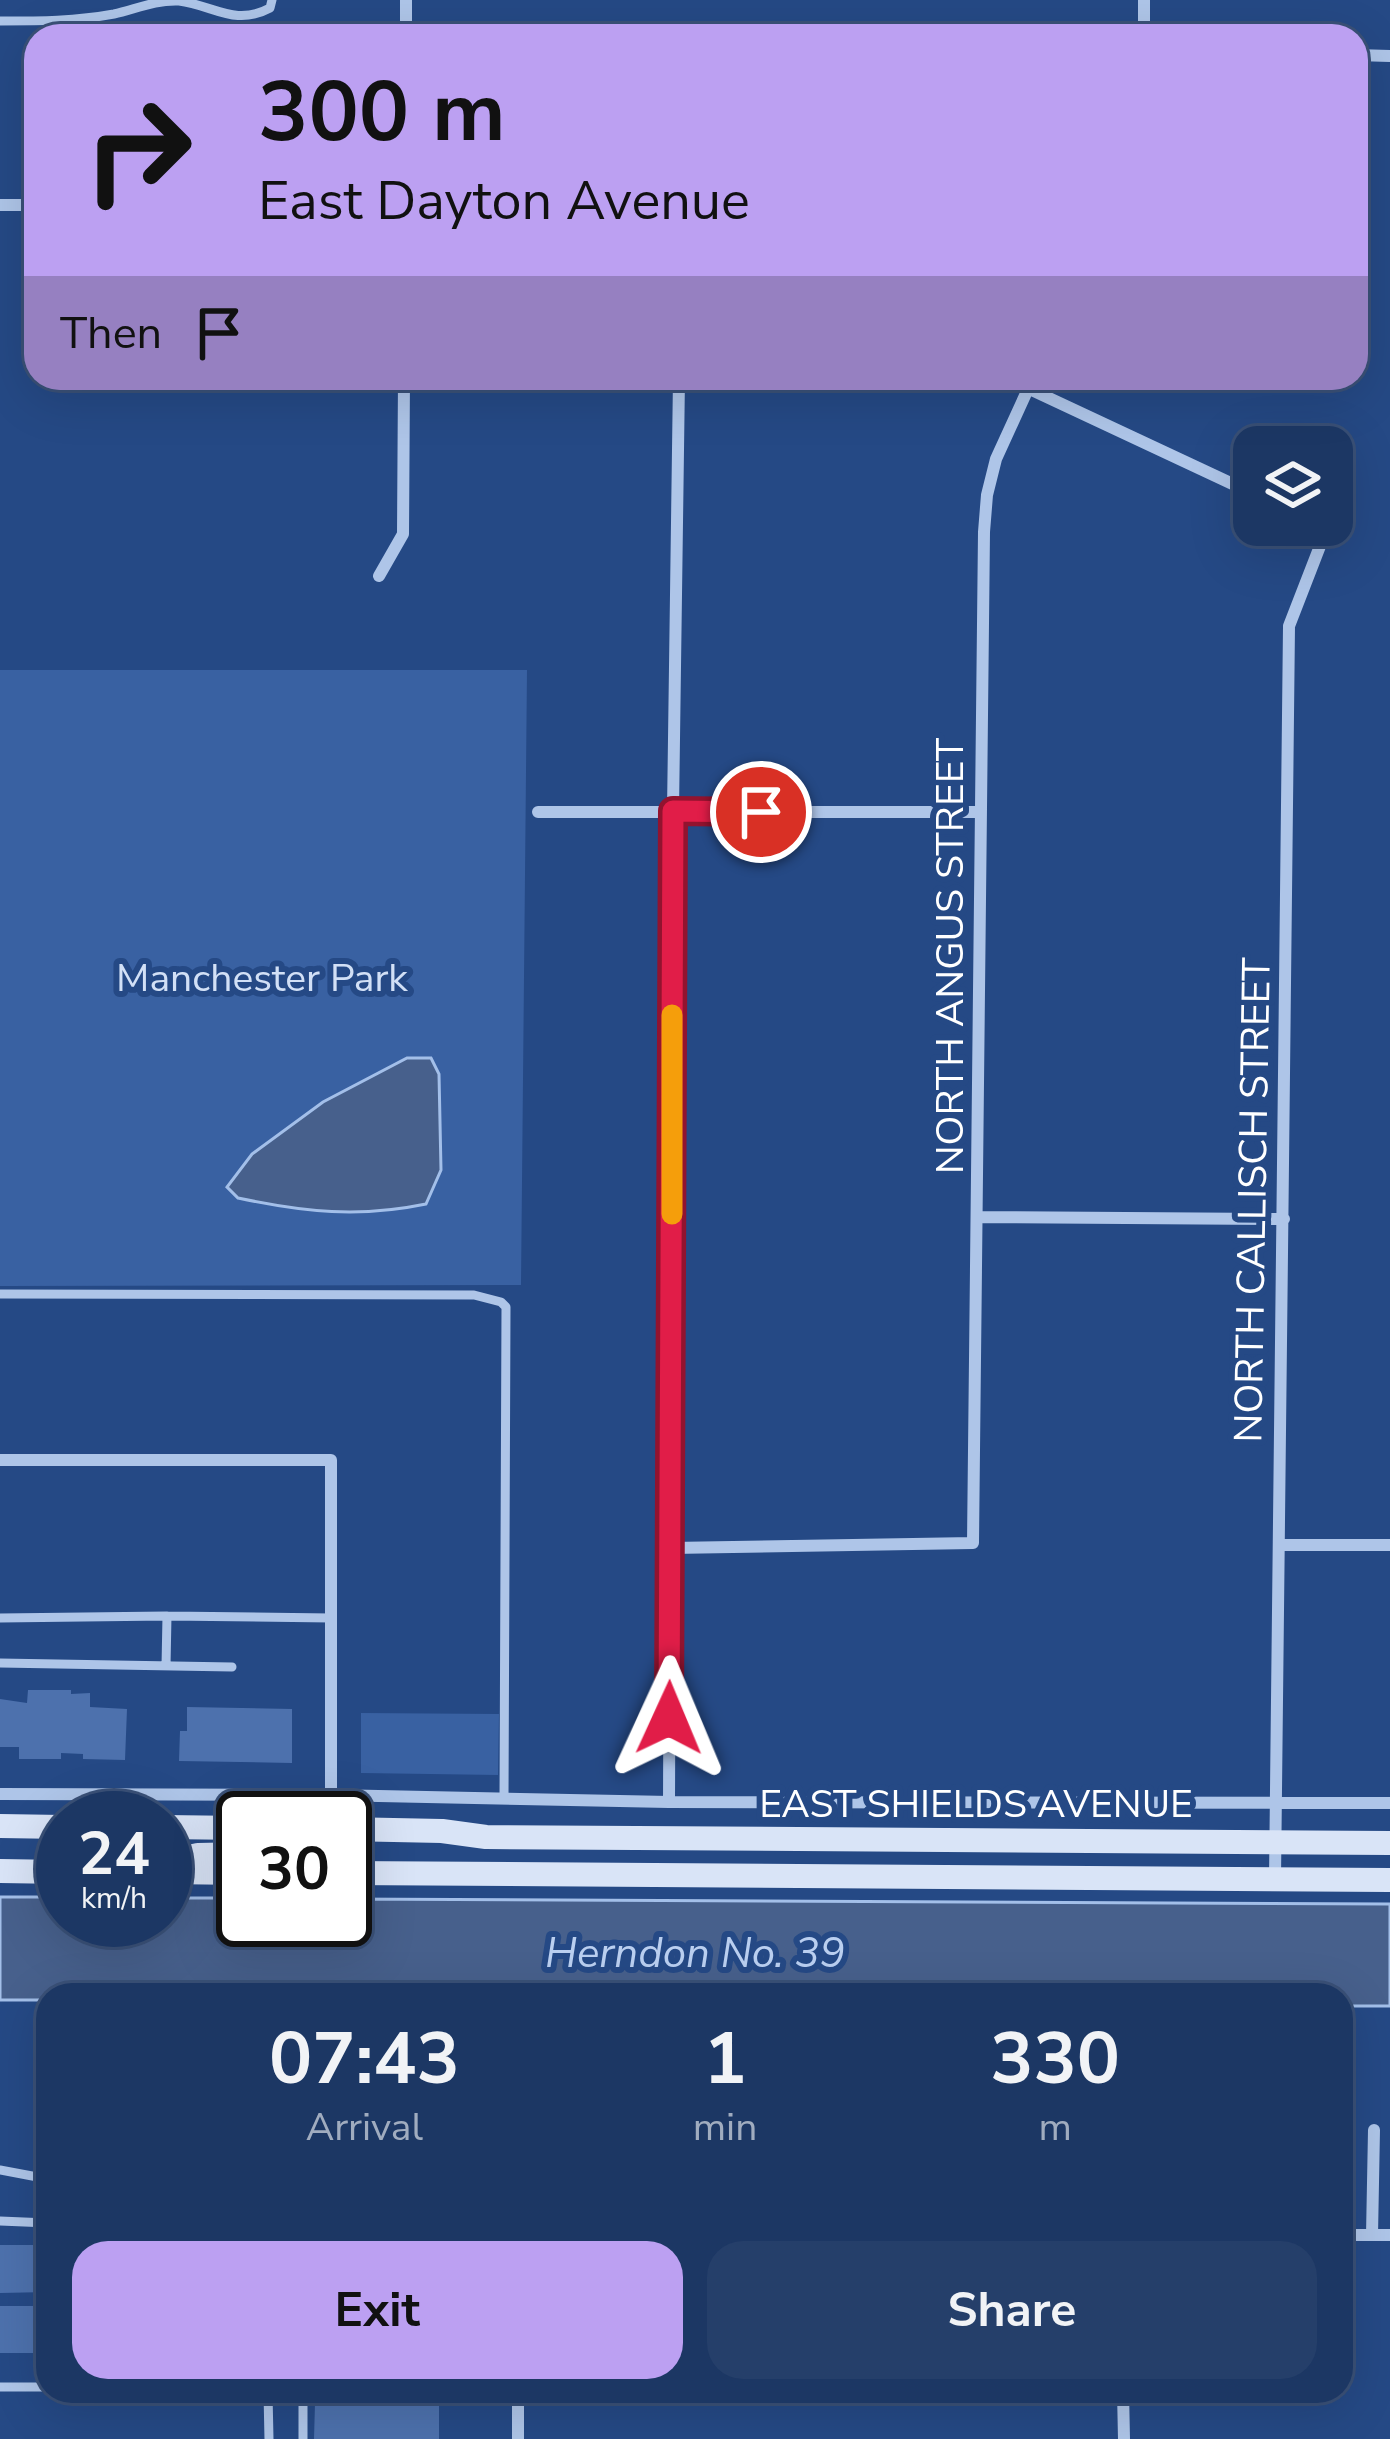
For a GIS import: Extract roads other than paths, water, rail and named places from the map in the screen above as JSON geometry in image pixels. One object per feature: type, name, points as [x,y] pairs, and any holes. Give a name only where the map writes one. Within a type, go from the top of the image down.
[{"type":"main road","points":[[0,1826],[36,1827]]},
{"type":"main road","name":"EAST SHIELDS AVENUE","points":[[372,1830],[486,1837],[1390,1843]]},
{"type":"main road","points":[[0,1871],[36,1872]]},
{"type":"main road","name":"EAST SHIELDS AVENUE","points":[[372,1873],[1390,1880]]},
{"type":"street","points":[[379,576],[403,535],[404,390]]},
{"type":"street","points":[[669,1802],[679,390]]},
{"type":"street","name":"NORTH ANGUS STREET","points":[[671,1548],[973,1543],[984,532],[996,459],[1027,390]]},
{"type":"street","points":[[1044,390],[1233,484]]},
{"type":"street","name":"NORTH CALLISCH STREET","points":[[1275,1879],[1289,626],[1317,546]]},
{"type":"street","points":[[538,812],[981,812]]},
{"type":"street","points":[[978,1217],[1284,1220]]},
{"type":"street","points":[[0,1460],[332,1460],[331,1791]]},
{"type":"street","points":[[1279,1545],[1390,1545]]},
{"type":"street","points":[[0,1794],[216,1795]]},
{"type":"street","points":[[372,1797],[1390,1803]]},
{"type":"street","points":[[1372,2235],[1374,2130]]},
{"type":"street","points":[[1353,2235],[1390,2235]]},
{"type":"street","points":[[518,2403],[518,2439]]},
{"type":"street","points":[[1124,2403],[1124,2439]]},
{"type":"lane","points":[[0,21],[67,21],[120,13],[143,3],[179,1],[235,16],[257,15],[270,8],[272,0]]},
{"type":"lane","points":[[0,1294],[475,1295],[506,1306],[504,1799]]},
{"type":"lane","points":[[166,1666],[167,1616]]},
{"type":"lane","points":[[0,1618],[331,1618]]},
{"type":"lane","points":[[0,1663],[232,1667]]},
{"type":"lane","points":[[0,2170],[36,2178]]},
{"type":"lane","points":[[0,2221],[36,2222]]},
{"type":"lane","points":[[0,2387],[36,2387]]},
{"type":"lane","points":[[268,2403],[268,2439]]},
{"type":"lane","points":[[303,2403],[303,2439]]},
{"type":"water","points":[[407,1058],[431,1058],[439,1074],[441,1170],[426,1204],[378,1211],[309,1210],[238,1198],[227,1187],[252,1154],[323,1102]]},
{"type":"water","name":"Herndon No. 39","points":[[0,1897],[36,1897],[36,1947],[192,1947],[192,1898],[216,1898],[216,1947],[372,1947],[372,1899],[1390,1904],[1390,2006],[1353,2006],[1353,1983],[36,1983],[36,2000],[0,2000]]},
{"type":"park label","name":"Manchester Park","points":[[262,978]]}]
